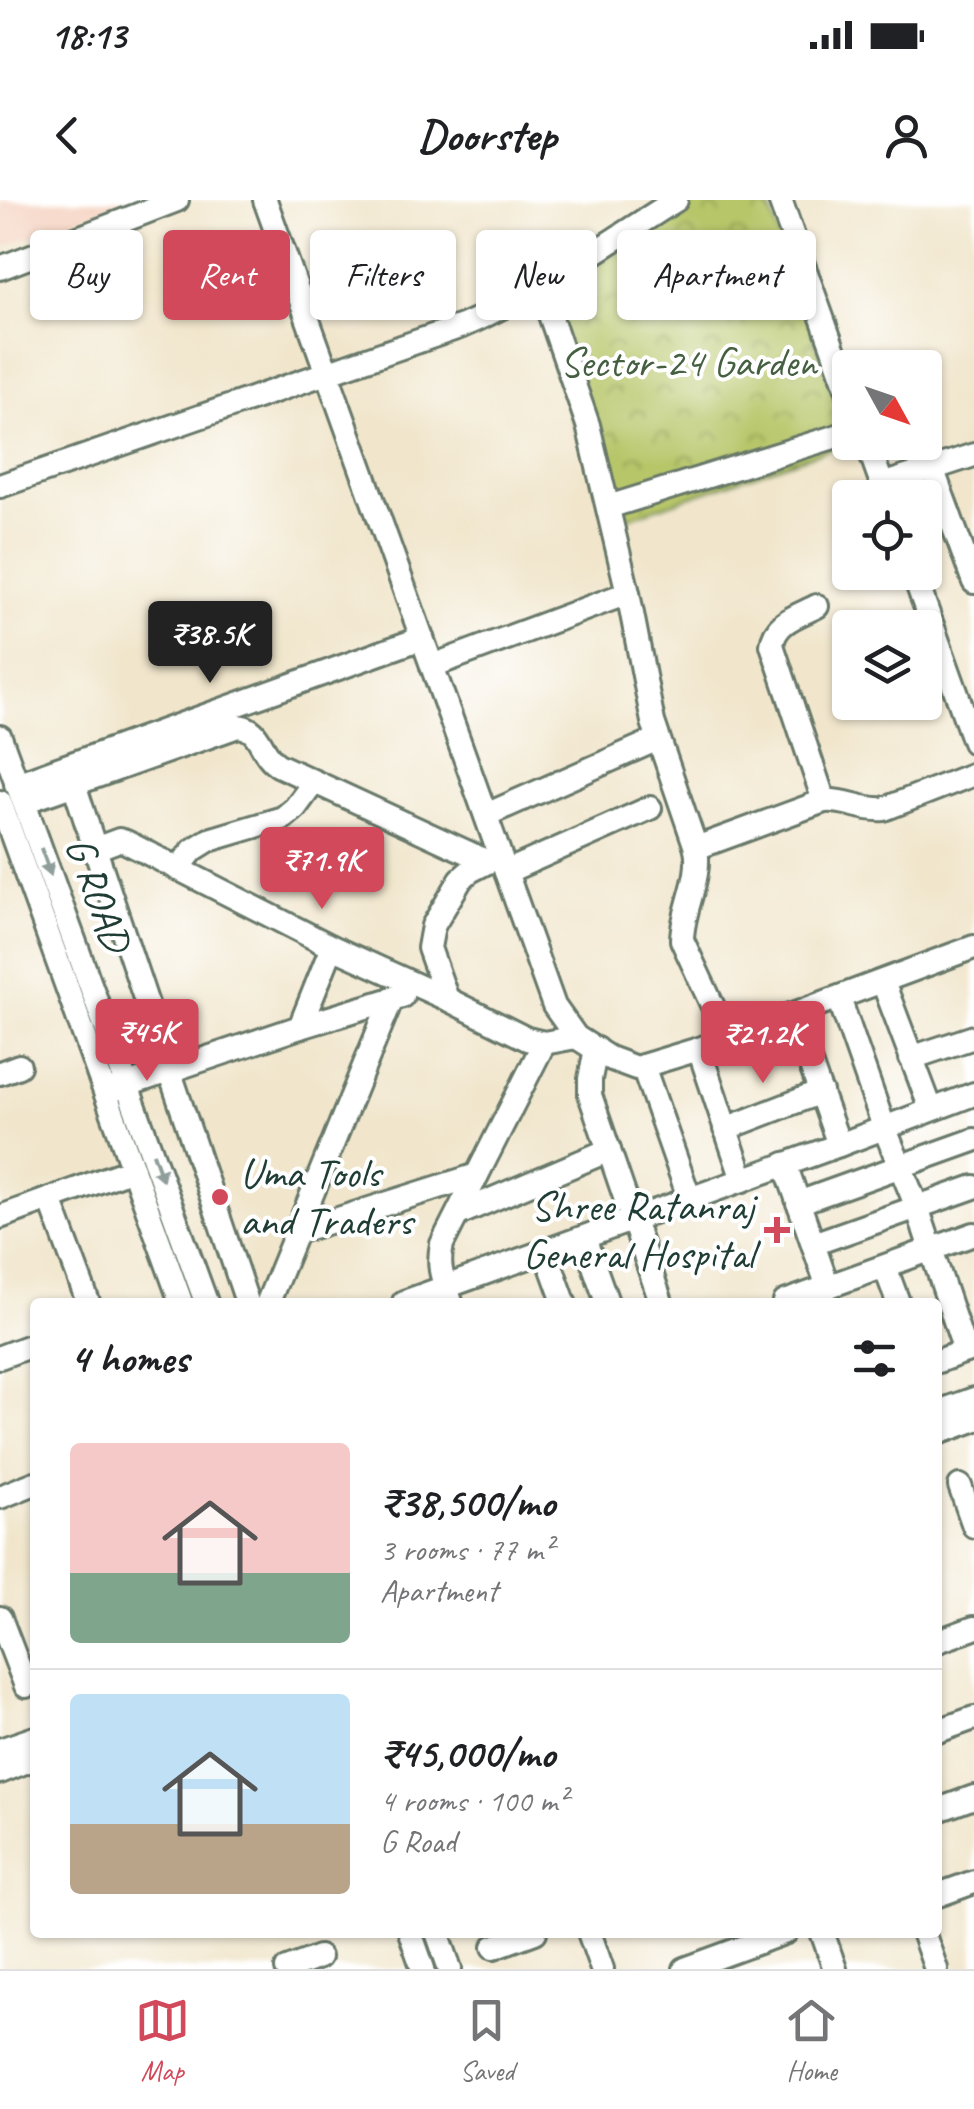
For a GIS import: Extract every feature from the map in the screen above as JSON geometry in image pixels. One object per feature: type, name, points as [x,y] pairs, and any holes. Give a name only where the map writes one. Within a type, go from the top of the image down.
[{"type":"street","points":[[0,268],[178,200]]},
{"type":"street","points":[[264,200],[486,815],[498,863],[554,1006],[586,1043],[636,1068],[728,1039],[974,947]]},
{"type":"street","points":[[597,249],[674,200]]},
{"type":"street","points":[[780,200],[834,350]]},
{"type":"street","points":[[0,486],[476,320]]},
{"type":"street","points":[[552,320],[588,425],[658,740],[696,848],[698,860],[682,940],[728,1039]]},
{"type":"street","points":[[608,507],[832,438]]},
{"type":"street","points":[[907,480],[974,455]]},
{"type":"street","points":[[932,468],[974,582]]},
{"type":"street","points":[[920,590],[974,742]]},
{"type":"street","points":[[432,666],[628,593]]},
{"type":"street","points":[[818,606],[779,626],[772,645],[824,800]]},
{"type":"street","points":[[13,796],[422,638]]},
{"type":"street","points":[[13,796],[74,784],[238,726],[252,729],[270,760],[498,863]]},
{"type":"street","name":"G ROAD","points":[[0,738],[13,796],[105,1092],[180,1298]]},
{"type":"street","points":[[486,815],[658,740]]},
{"type":"street","points":[[696,848],[824,800],[884,809],[974,774]]},
{"type":"street","points":[[178,869],[192,850],[209,840],[283,818],[314,782]]},
{"type":"street","points":[[74,784],[246,1298]]},
{"type":"street","name":"G ROAD","points":[[13,796],[128,1084],[205,1298]]},
{"type":"street","points":[[447,999],[429,948],[430,938],[461,879],[470,871],[650,808]]},
{"type":"street","points":[[95,849],[118,840],[527,1039],[586,1043]]},
{"type":"street","points":[[300,1027],[332,947]]},
{"type":"street","points":[[883,982],[931,1110]]},
{"type":"street","points":[[105,1092],[424,989]]},
{"type":"street","points":[[270,1298],[392,998]]},
{"type":"street","points":[[838,998],[969,1350],[942,1360]]},
{"type":"street","points":[[793,1014],[839,1145]]},
{"type":"street","points":[[912,1058],[974,1037]]},
{"type":"street","points":[[544,1043],[442,1244],[439,1271],[448,1295],[546,1252],[974,1094]]},
{"type":"street","points":[[586,1043],[590,1095],[661,1298]]},
{"type":"street","points":[[699,1049],[742,1180]]},
{"type":"street","points":[[643,1066],[690,1200]]},
{"type":"street","points":[[725,1130],[821,1092]]},
{"type":"street","points":[[798,1203],[974,1140]]},
{"type":"street","points":[[458,1214],[609,1150]]},
{"type":"street","points":[[784,1164],[828,1287]]},
{"type":"street","points":[[0,1217],[133,1169]]},
{"type":"street","points":[[297,1232],[477,1175]]},
{"type":"street","points":[[813,1244],[974,1187]]},
{"type":"street","points":[[50,1199],[87,1298]]},
{"type":"street","points":[[798,1298],[974,1234]]},
{"type":"street","points":[[584,1238],[605,1298]]},
{"type":"street","points":[[546,1252],[563,1298]]},
{"type":"street","points":[[885,1267],[897,1298]]},
{"type":"street","points":[[0,1357],[30,1346]]},
{"type":"street","points":[[942,1411],[974,1399]]},
{"type":"street","points":[[942,1432],[974,1420]]},
{"type":"street","points":[[0,1496],[30,1485]]},
{"type":"street","points":[[957,1487],[974,1526]]},
{"type":"street","points":[[0,1618],[26,1686]]},
{"type":"street","points":[[942,1640],[974,1628]]},
{"type":"street","points":[[942,1730],[974,1718]]},
{"type":"street","points":[[0,1750],[30,1740]]},
{"type":"street","points":[[0,1772],[30,1760]]},
{"type":"street","points":[[942,1809],[974,1797]]},
{"type":"street","points":[[942,1894],[974,1882]]},
{"type":"street","points":[[412,1938],[423,1969]]},
{"type":"street","points":[[439,1938],[450,1969]]},
{"type":"street","points":[[495,1950],[522,1938]]},
{"type":"street","points":[[591,1938],[602,1969]]},
{"type":"street","points":[[685,1969],[770,1938]]},
{"type":"street","points":[[824,1938],[835,1969]]},
{"type":"street","points":[[924,1938],[936,1969]]},
{"type":"street","points":[[287,1969],[319,1958]]},
{"type":"shaded area","points":[[0,200],[128,200],[48,230],[30,230],[30,237],[0,248]]},
{"type":"green space","name":"Sector-24 Garden","points":[[699,200],[767,200],[777,230],[650,230]]},
{"type":"green space","name":"Sector-24 Garden","points":[[617,251],[617,320],[808,320],[832,390],[832,448],[616,522],[579,439],[540,320],[597,320],[597,263]]},
{"type":"place","name":"Uma Tools and Traders","points":[[220,1197]]},
{"type":"place","name":"Shree Ratanraj General Hospital","points":[[777,1230]]}]
